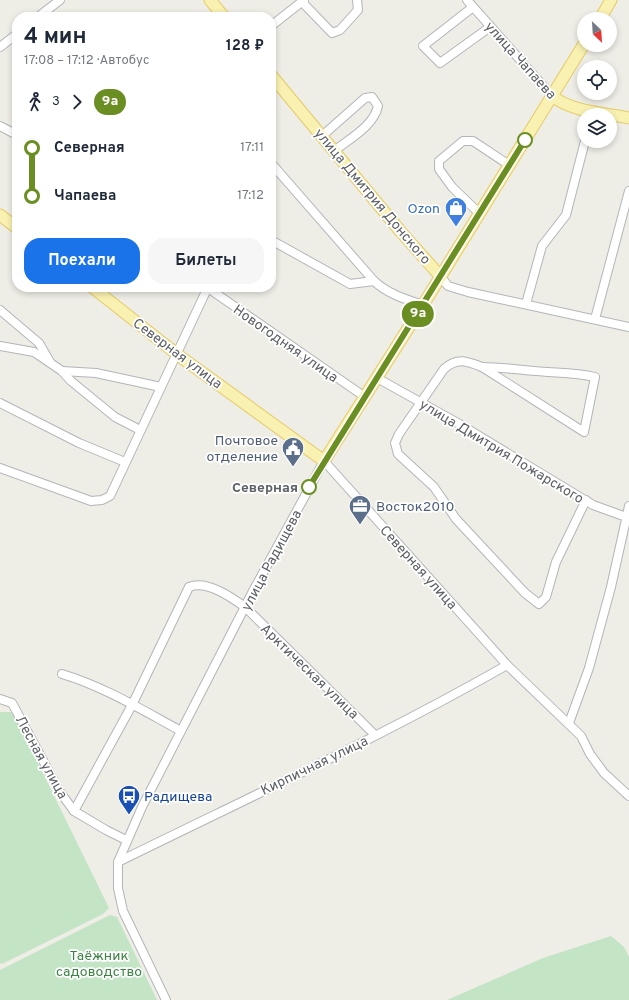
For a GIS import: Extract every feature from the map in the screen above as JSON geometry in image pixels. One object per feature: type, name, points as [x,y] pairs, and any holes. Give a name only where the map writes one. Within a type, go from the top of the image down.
[{"type":"main road","points":[[210,0],[220,12]]},
{"type":"main road","points":[[604,12],[611,0]]},
{"type":"main road","name":"улица Радищева","points":[[324,461],[441,277],[579,52]]},
{"type":"main road","name":"улица Дмитрия Донского","points":[[276,81],[401,232],[441,277]]},
{"type":"main road","name":"улица Чапаева","points":[[552,96],[559,102],[577,108]]},
{"type":"main road","name":"улица Чапаева","points":[[617,116],[629,118]]},
{"type":"main road","points":[[0,215],[12,224]]},
{"type":"main road","name":"Северная улица","points":[[98,292],[178,355],[324,461]]},
{"type":"street","points":[[44,12],[60,0]]},
{"type":"street","points":[[276,22],[303,1],[332,33],[340,30],[358,10],[357,0]]},
{"type":"street","name":"улица Чапаева","points":[[467,0],[552,96]]},
{"type":"street","points":[[473,8],[423,46],[432,57],[440,63],[490,27]]},
{"type":"street","points":[[0,47],[12,38]]},
{"type":"street","points":[[322,136],[365,98],[372,97],[378,106],[376,114],[363,128],[334,151]]},
{"type":"street","points":[[0,126],[12,132]]},
{"type":"street","points":[[480,214],[452,187],[438,169],[439,161],[463,141],[467,140],[473,141],[509,166]]},
{"type":"street","points":[[526,304],[542,246],[566,215],[583,148]]},
{"type":"street","points":[[276,169],[382,289],[394,295],[423,305]]},
{"type":"street","points":[[595,319],[629,191]]},
{"type":"street","points":[[276,243],[350,284],[374,281]]},
{"type":"street","name":"улица Дмитрия Донского","points":[[441,277],[448,286],[629,327]]},
{"type":"street","points":[[0,468],[91,501],[102,500],[110,496],[160,387],[178,355],[206,292]]},
{"type":"street","name":"Новогодняя улица","points":[[214,292],[365,397]]},
{"type":"street","points":[[0,310],[39,343],[50,363]]},
{"type":"street","points":[[0,346],[34,352],[62,371],[71,381],[115,417],[140,430]]},
{"type":"street","points":[[482,367],[500,367],[548,372],[574,372],[595,377],[584,432],[482,367],[472,363],[452,362],[444,369],[395,442],[398,454],[434,487],[456,518],[524,593],[539,604],[546,598],[556,562],[586,500]]},
{"type":"street","points":[[62,371],[96,373],[160,387]]},
{"type":"street","name":"улица Дмитрия Пожарского","points":[[377,378],[421,402],[586,500],[627,518]]},
{"type":"street","points":[[0,403],[79,443],[125,462]]},
{"type":"street","name":"улица Радищева","points":[[166,1000],[123,910],[118,888],[118,862],[126,840],[181,731],[324,461]]},
{"type":"street","name":"Северная улица","points":[[324,461],[507,665],[581,736],[590,754],[604,773],[629,796]]},
{"type":"street","points":[[569,723],[589,668],[611,587],[629,506]]},
{"type":"street","name":"Арктическая улица","points":[[132,705],[189,587],[198,584],[233,598],[245,608],[375,735]]},
{"type":"street","name":"Кирпичная улица","points":[[118,862],[463,691],[507,665]]},
{"type":"street","points":[[62,674],[83,680],[181,731]]},
{"type":"street","name":"Лесная улица","points":[[0,699],[12,703],[60,792],[74,811],[126,840]]},
{"type":"street","points":[[74,811],[132,705]]},
{"type":"green space","points":[[0,712],[13,712],[109,908],[103,914],[2,964],[0,963]]},
{"type":"green space","name":"Таёжник садоводство","points":[[110,915],[117,917],[157,1000],[0,1000],[0,970]]},
{"type":"green space","points":[[611,936],[624,947],[629,957],[629,1000],[447,1000],[543,958]]},
{"type":"bus line","name":"9а","points":[[309,487],[525,140]]},
{"type":"place","name":"Ozon","points":[[456,228]]},
{"type":"place","name":"Почтовое отделение","points":[[293,468]]},
{"type":"place","name":"Северная","points":[[309,487]]},
{"type":"place","name":"Восток2010","points":[[360,526]]},
{"type":"place","name":"Радищева","points":[[129,816]]}]
